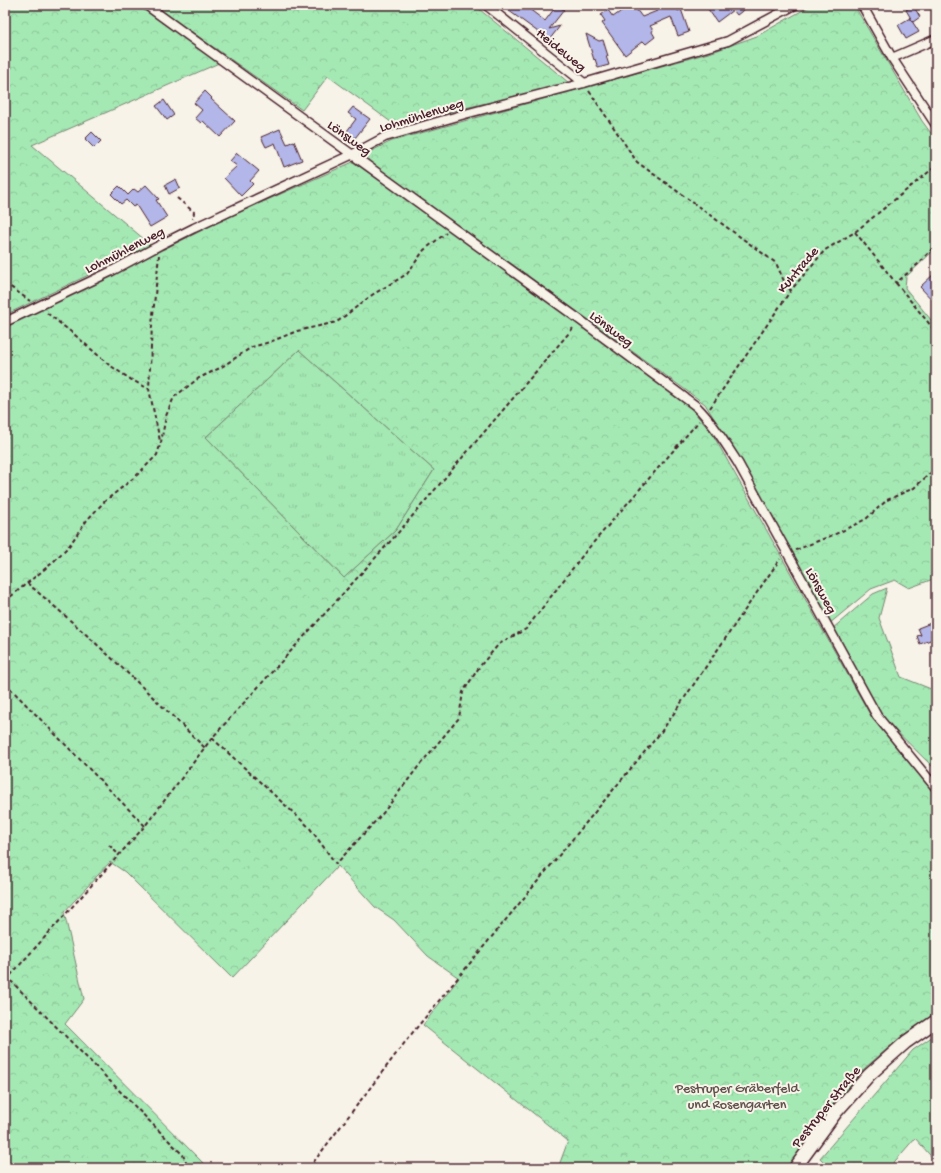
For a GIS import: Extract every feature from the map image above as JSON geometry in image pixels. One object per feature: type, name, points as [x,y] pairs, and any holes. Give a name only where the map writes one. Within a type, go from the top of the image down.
[{"type":"street","name":"Lönsweg","points":[[146,5],[353,154],[696,406],[716,429],[738,463],[877,716],[936,788]]},
{"type":"street","name":"Heideweg","points":[[486,5],[584,83]]},
{"type":"street","name":"Lohmühlenweg","points":[[5,322],[110,272],[194,228],[353,154],[385,137],[472,112],[584,83],[728,41],[795,5]]},
{"type":"street","points":[[862,5],[892,58],[936,125]]},
{"type":"street","points":[[892,58],[936,39]]},
{"type":"street","name":"Pestruper Straße","points":[[794,1168],[836,1112],[869,1075],[906,1042],[936,1021]]},
{"type":"path","points":[[584,83],[637,162],[776,263],[787,288],[791,290]]},
{"type":"path","name":"Kuhtrade","points":[[212,738],[309,828],[336,864],[384,814],[418,767],[459,718],[463,692],[480,666],[499,644],[526,629],[586,551],[705,415],[791,290],[825,250],[855,232],[936,166]]},
{"type":"path","points":[[177,198],[194,212],[194,228]]},
{"type":"path","points":[[5,601],[51,564],[69,546],[87,520],[104,502],[134,477],[156,455],[161,442],[166,416],[174,397],[199,378],[220,368],[252,346],[270,342],[297,331],[337,322],[372,295],[407,274],[424,250],[453,228]]},
{"type":"path","points":[[855,232],[936,332]]},
{"type":"path","points":[[160,245],[152,325],[149,389],[161,442]]},
{"type":"path","points":[[896,283],[917,265],[936,245]]},
{"type":"path","points":[[5,283],[38,306],[75,335],[108,364],[130,379],[149,389]]},
{"type":"path","points":[[5,980],[145,826],[212,738],[397,534],[580,320]]},
{"type":"path","points":[[309,1168],[414,1031],[661,732],[785,551],[794,551],[840,532],[866,519],[887,500],[914,488],[936,468]]},
{"type":"path","points":[[27,583],[71,620],[165,708],[205,748]]},
{"type":"path","points":[[5,683],[145,826]]},
{"type":"path","points":[[109,845],[119,855]]},
{"type":"path","points":[[5,976],[183,1155],[188,1168]]},
{"type":"green space","points":[[5,5],[140,5],[219,63],[32,145],[151,245],[5,315]]},
{"type":"green space","points":[[154,5],[474,5],[569,83],[395,125],[328,76],[302,110]]},
{"type":"green space","points":[[812,5],[854,5],[922,121],[936,140],[936,248],[906,277],[905,288],[936,326],[936,578],[909,588],[895,580],[871,589],[829,624],[740,460],[705,404],[369,161],[367,153],[392,141],[712,52],[757,36]]},
{"type":"green space","name":"Pestruper Gräberfeld und Rosengarten","points":[[353,162],[451,230],[689,406],[712,433],[872,718],[936,795],[936,1013],[902,1036],[865,1068],[832,1106],[789,1168],[558,1168],[568,1141],[423,1025],[459,978],[428,956],[394,920],[375,907],[338,866],[232,978],[125,872],[110,862],[64,912],[84,999],[65,1024],[208,1168],[5,1168],[5,327],[233,215]],"holes":[[[299,350],[434,470],[396,530],[344,578],[206,437]]]},
{"type":"green space","points":[[299,350],[434,470],[396,530],[344,578],[206,437]]},
{"type":"green space","points":[[887,588],[879,618],[901,677],[936,691],[936,770],[879,714],[832,629],[873,594]]},
{"type":"green space","points":[[936,1034],[936,1162],[915,1138],[889,1168],[830,1168],[820,1158],[913,1050]]},
{"type":"building","points":[[501,5],[524,5],[545,21],[557,5],[564,10],[549,29],[560,26],[549,40]]},
{"type":"building","points":[[630,5],[633,5],[642,17],[657,11],[656,5],[676,5],[678,11],[681,9],[689,32],[678,36],[671,17],[650,26],[655,37],[646,44],[643,41],[625,55],[602,23],[605,21],[601,15],[608,10],[613,17]]},
{"type":"building","points":[[713,5],[750,5],[737,15],[733,10],[717,22],[708,9]]},
{"type":"building","points":[[913,5],[920,17],[913,22],[906,10]]},
{"type":"building","points":[[910,18],[919,32],[906,39],[898,25]]},
{"type":"building","points":[[586,34],[599,41],[603,40],[609,65],[598,68]]},
{"type":"building","points":[[205,91],[212,98],[211,99],[235,121],[220,137],[203,121],[201,123],[195,118],[202,110],[194,103]]},
{"type":"building","points":[[164,100],[174,115],[167,120],[156,106]]},
{"type":"building","points":[[353,107],[370,119],[355,138],[347,131],[356,119],[348,113]]},
{"type":"building","points":[[280,129],[287,144],[294,141],[302,160],[284,167],[275,143],[266,147],[261,137]]},
{"type":"building","points":[[92,132],[101,141],[94,148],[85,139]]},
{"type":"building","points":[[237,153],[259,171],[250,181],[253,184],[241,196],[224,178],[237,166],[230,161]]},
{"type":"building","points":[[176,179],[180,188],[169,194],[165,185]]},
{"type":"building","points":[[146,185],[159,199],[156,200],[167,217],[150,227],[136,205],[133,207],[126,200],[121,204],[111,194],[119,186],[128,195],[134,189],[138,192]]},
{"type":"building","points":[[936,272],[936,304],[920,287]]},
{"type":"building","points":[[936,621],[936,633],[931,635],[933,639],[920,644],[917,636],[921,635],[918,628]]}]
